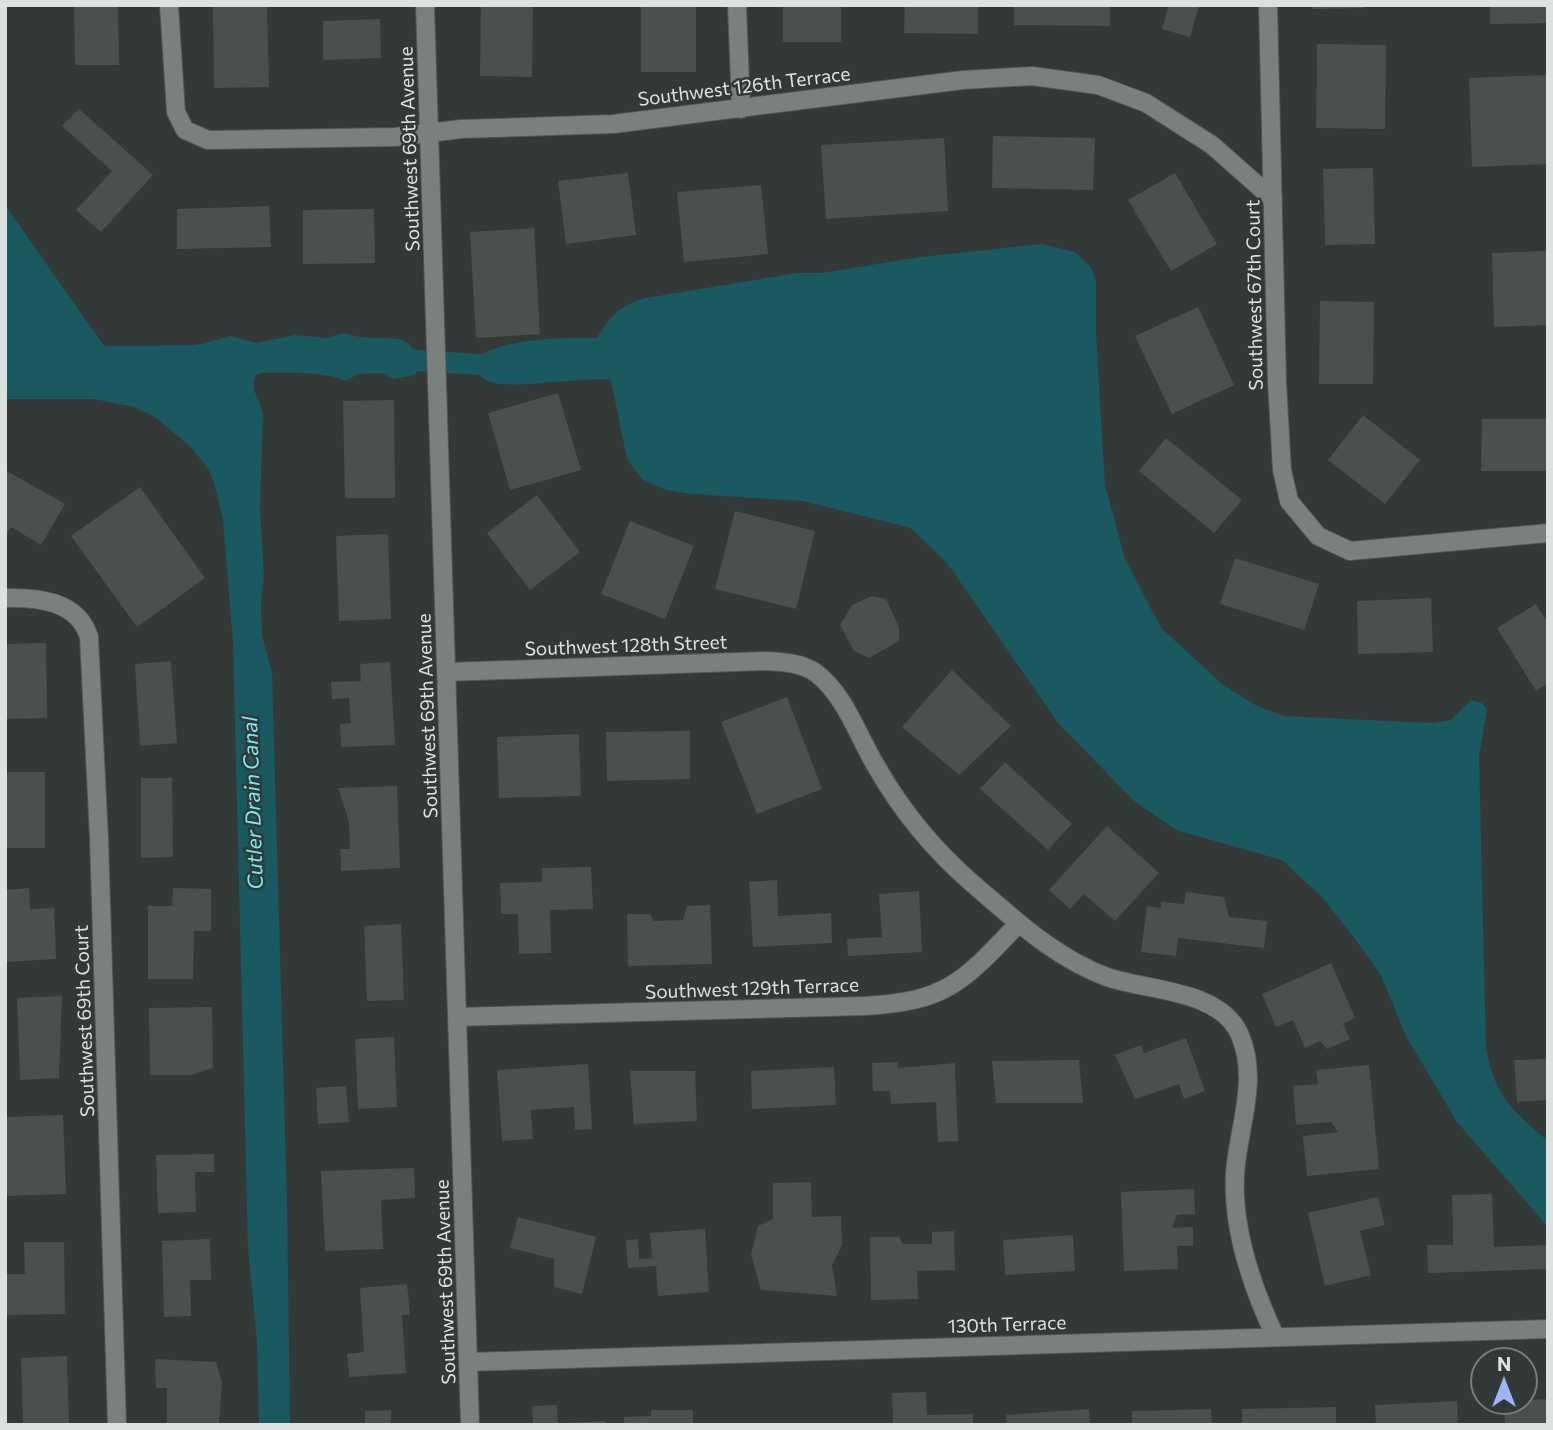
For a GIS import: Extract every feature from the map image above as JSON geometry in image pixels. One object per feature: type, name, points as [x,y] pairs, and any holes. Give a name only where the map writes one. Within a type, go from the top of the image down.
[{"type":"street","name":"Southwest 126th Terrace","points":[[169,5],[172,92],[176,112],[185,130],[208,140],[244,142],[430,134],[461,129],[624,123],[984,78],[1032,76],[1076,80],[1129,95],[1161,111],[1212,145],[1273,199]]},
{"type":"street","name":"Southwest 69th Avenue","points":[[425,5],[470,1425]]},
{"type":"street","points":[[737,5],[741,109]]},
{"type":"street","name":"Southwest 67th Court","points":[[1268,5],[1277,382],[1285,491],[1295,510],[1318,536],[1350,551],[1548,533]]},
{"type":"street","name":"Southwest 69th Court","points":[[5,598],[53,603],[69,609],[81,619],[90,650],[99,838],[117,1425]]},
{"type":"street","name":"Southwest 128th Street","points":[[447,672],[766,661],[807,668],[826,682],[837,697],[876,767],[922,832],[963,875],[1019,923]]},
{"type":"street","points":[[1019,923],[1055,950],[1104,976],[1212,1006],[1238,1032],[1246,1059],[1248,1086],[1235,1173],[1237,1217],[1254,1286],[1275,1336]]},
{"type":"street","name":"Southwest 129th Terrace","points":[[457,1017],[912,1002],[958,984],[1019,923]]},
{"type":"street","name":"130th Terrace","points":[[468,1362],[1548,1329]]},
{"type":"water","name":"Cutler Drain Canal","points":[[5,205],[104,346],[196,345],[231,336],[256,343],[295,335],[326,338],[345,333],[405,341],[412,347],[416,358],[416,375],[393,379],[382,373],[358,374],[346,381],[315,374],[262,373],[256,375],[254,380],[254,390],[263,413],[260,509],[264,576],[261,602],[262,636],[272,672],[287,1202],[290,1425],[259,1425],[257,1341],[248,1249],[233,643],[223,520],[209,470],[191,447],[155,417],[134,407],[94,399],[5,399]]},
{"type":"water","points":[[1041,244],[1075,252],[1090,266],[1096,280],[1096,333],[1105,485],[1125,559],[1161,628],[1222,684],[1257,706],[1283,716],[1433,723],[1451,720],[1471,700],[1482,703],[1487,709],[1479,757],[1486,1047],[1494,1078],[1506,1101],[1548,1141],[1548,1227],[1457,1122],[1406,1036],[1381,975],[1323,898],[1282,860],[1176,830],[1133,800],[1059,724],[947,563],[911,528],[803,501],[666,490],[642,479],[627,459],[611,380],[496,383],[481,376],[475,362],[483,354],[513,344],[550,339],[597,338],[617,312],[646,298],[797,273],[822,273],[920,257]]},
{"type":"building","points":[[74,5],[118,5],[119,65],[75,65]]},
{"type":"building","points":[[213,5],[267,5],[269,87],[214,88]]},
{"type":"building","points":[[481,5],[533,5],[532,77],[480,76]]},
{"type":"building","points":[[641,5],[696,5],[696,72],[641,72]]},
{"type":"building","points":[[783,5],[841,5],[841,42],[783,42]]},
{"type":"building","points":[[905,5],[978,5],[978,34],[904,33]]},
{"type":"building","points":[[1014,5],[1110,5],[1110,26],[1014,25]]},
{"type":"building","points":[[1169,5],[1199,5],[1190,37],[1162,29]]},
{"type":"building","points":[[1313,5],[1364,5],[1364,8],[1313,9]]},
{"type":"building","points":[[1490,5],[1548,5],[1548,23],[1490,24]]},
{"type":"building","points":[[380,19],[381,58],[323,60],[323,21]]},
{"type":"building","points":[[1317,44],[1386,45],[1385,129],[1316,128]]},
{"type":"building","points":[[1548,75],[1548,164],[1472,167],[1469,78]]},
{"type":"building","points":[[79,109],[153,175],[101,232],[76,210],[112,171],[62,126]]},
{"type":"building","points":[[993,136],[1095,138],[1093,190],[992,188]]},
{"type":"building","points":[[944,138],[948,211],[826,219],[821,145]]},
{"type":"building","points":[[1373,168],[1375,244],[1325,245],[1323,169]]},
{"type":"building","points":[[628,173],[636,235],[566,244],[558,181]]},
{"type":"building","points":[[1175,173],[1217,244],[1171,271],[1128,200]]},
{"type":"building","points":[[761,185],[768,254],[684,262],[677,192]]},
{"type":"building","points":[[269,206],[271,247],[177,249],[177,209]]},
{"type":"building","points":[[374,209],[375,263],[303,264],[303,210]]},
{"type":"building","points":[[534,228],[540,334],[476,338],[470,232]]},
{"type":"building","points":[[1548,251],[1548,325],[1494,327],[1492,253]]},
{"type":"building","points":[[1320,301],[1374,302],[1373,384],[1319,384]]},
{"type":"building","points":[[1198,307],[1234,385],[1172,414],[1135,336]]},
{"type":"building","points":[[558,393],[581,470],[510,490],[488,413]]},
{"type":"building","points":[[394,400],[395,498],[345,498],[343,401]]},
{"type":"building","points":[[1363,415],[1420,460],[1385,504],[1328,460]]},
{"type":"building","points":[[1482,419],[1548,419],[1548,471],[1481,471]]},
{"type":"building","points":[[1166,438],[1242,500],[1214,533],[1139,471]]},
{"type":"building","points":[[5,470],[65,504],[41,545],[11,527],[5,537]]},
{"type":"building","points":[[140,487],[205,578],[137,627],[71,536]]},
{"type":"building","points":[[537,495],[580,552],[530,590],[487,533]]},
{"type":"building","points":[[735,511],[815,531],[796,609],[715,589]]},
{"type":"building","points":[[630,521],[694,546],[665,619],[601,594]]},
{"type":"building","points":[[388,534],[391,619],[339,621],[336,536]]},
{"type":"building","points":[[1235,558],[1319,584],[1304,630],[1220,604]]},
{"type":"building","points":[[872,596],[886,599],[899,627],[899,641],[869,658],[854,651],[840,625],[852,605]]},
{"type":"building","points":[[1431,598],[1433,652],[1358,654],[1357,601]]},
{"type":"building","points":[[1536,604],[1548,623],[1548,683],[1536,691],[1497,628]]},
{"type":"building","points":[[46,643],[47,718],[5,719],[5,644]]},
{"type":"building","points":[[171,661],[177,743],[140,746],[135,664]]},
{"type":"building","points":[[390,662],[395,745],[341,747],[340,724],[351,723],[349,698],[332,699],[331,682],[361,681],[360,664]]},
{"type":"building","points":[[952,670],[1011,726],[959,775],[902,727]]},
{"type":"building","points":[[787,697],[822,789],[757,814],[721,722]]},
{"type":"building","points":[[690,731],[690,779],[607,781],[606,732]]},
{"type":"building","points":[[579,734],[581,796],[499,798],[497,737]]},
{"type":"building","points":[[1005,762],[1072,824],[1048,850],[980,789]]},
{"type":"building","points":[[5,772],[45,772],[45,848],[5,848]]},
{"type":"building","points":[[141,778],[172,778],[173,857],[141,858]]},
{"type":"building","points":[[397,786],[400,868],[341,871],[340,849],[350,849],[349,822],[338,788]]},
{"type":"building","points":[[1107,826],[1159,873],[1115,921],[1084,894],[1070,909],[1049,890]]},
{"type":"building","points":[[591,867],[593,909],[550,910],[551,953],[519,954],[518,914],[501,914],[500,883],[542,882],[542,868]]},
{"type":"building","points":[[777,880],[778,916],[831,913],[832,943],[753,947],[749,882]]},
{"type":"building","points":[[29,888],[30,909],[54,908],[56,959],[7,962],[5,890]]},
{"type":"building","points":[[173,888],[211,889],[211,931],[194,931],[193,979],[148,979],[148,906],[172,906]]},
{"type":"building","points":[[919,891],[922,952],[848,956],[847,939],[882,937],[879,894]]},
{"type":"building","points":[[1186,892],[1224,897],[1229,917],[1267,921],[1264,948],[1178,938],[1176,956],[1141,952],[1147,906],[1161,908],[1161,902],[1184,904]]},
{"type":"building","points":[[710,905],[712,964],[628,966],[627,914],[650,914],[654,921],[683,920],[687,906]]},
{"type":"building","points":[[401,924],[404,1000],[367,1001],[364,926]]},
{"type":"building","points":[[1331,963],[1355,1018],[1343,1024],[1350,1039],[1327,1049],[1320,1041],[1305,1048],[1293,1020],[1276,1027],[1262,994]]},
{"type":"building","points":[[62,996],[59,1078],[20,1080],[17,998]]},
{"type":"building","points":[[212,1007],[213,1068],[191,1075],[150,1075],[149,1008]]},
{"type":"building","points":[[394,1037],[397,1107],[358,1109],[355,1039]]},
{"type":"building","points":[[1186,1038],[1205,1091],[1184,1099],[1179,1084],[1135,1099],[1115,1055],[1141,1045],[1144,1053]]},
{"type":"building","points":[[1548,1059],[1548,1100],[1517,1102],[1514,1060]]},
{"type":"building","points":[[1079,1060],[1083,1103],[996,1103],[992,1061]]},
{"type":"building","points":[[898,1062],[898,1068],[955,1063],[958,1141],[938,1142],[936,1102],[891,1104],[890,1091],[873,1091],[872,1063]]},
{"type":"building","points":[[588,1064],[592,1129],[575,1130],[574,1107],[531,1110],[533,1139],[502,1141],[497,1070]]},
{"type":"building","points":[[1369,1065],[1379,1169],[1307,1176],[1303,1136],[1338,1132],[1331,1122],[1296,1125],[1293,1086],[1318,1084],[1316,1070]]},
{"type":"building","points":[[834,1067],[836,1105],[752,1109],[751,1071]]},
{"type":"building","points":[[630,1071],[695,1071],[697,1121],[634,1124]]},
{"type":"building","points":[[346,1086],[349,1122],[318,1124],[316,1088]]},
{"type":"building","points":[[63,1115],[66,1194],[5,1196],[5,1117]]},
{"type":"building","points":[[214,1154],[214,1172],[195,1172],[196,1212],[158,1213],[156,1155]]},
{"type":"building","points":[[414,1168],[415,1198],[381,1200],[383,1249],[325,1251],[321,1171]]},
{"type":"building","points":[[811,1182],[812,1217],[841,1216],[842,1245],[832,1265],[837,1296],[761,1290],[751,1255],[758,1226],[773,1219],[773,1183]]},
{"type":"building","points":[[1194,1189],[1195,1214],[1177,1215],[1172,1228],[1193,1227],[1193,1246],[1177,1246],[1178,1269],[1124,1271],[1121,1192]]},
{"type":"building","points":[[1492,1194],[1494,1247],[1548,1245],[1548,1269],[1428,1273],[1427,1245],[1453,1245],[1452,1195]]},
{"type":"building","points":[[1378,1197],[1385,1225],[1360,1231],[1371,1275],[1325,1286],[1308,1213]]},
{"type":"building","points":[[518,1217],[596,1237],[582,1294],[554,1287],[554,1259],[510,1248]]},
{"type":"building","points":[[705,1229],[709,1292],[658,1296],[656,1266],[628,1268],[626,1240],[638,1239],[639,1259],[652,1258],[650,1233]]},
{"type":"building","points":[[954,1231],[955,1270],[917,1271],[918,1299],[871,1300],[870,1237],[899,1237],[903,1244],[932,1244],[932,1232]]},
{"type":"building","points":[[1073,1235],[1075,1271],[1005,1275],[1003,1240]]},
{"type":"building","points":[[210,1239],[211,1280],[190,1280],[191,1316],[164,1317],[162,1241]]},
{"type":"building","points":[[24,1242],[64,1242],[65,1314],[5,1315],[5,1274],[25,1274]]},
{"type":"building","points":[[407,1284],[410,1315],[402,1315],[406,1373],[349,1377],[347,1354],[364,1352],[360,1288]]},
{"type":"building","points":[[67,1356],[69,1425],[23,1425],[21,1358]]},
{"type":"building","points":[[155,1359],[216,1362],[222,1382],[219,1425],[167,1425],[167,1388],[156,1388]]},
{"type":"building","points":[[926,1392],[927,1415],[973,1414],[973,1425],[893,1425],[892,1393]]},
{"type":"building","points":[[1548,1399],[1548,1425],[1505,1425],[1505,1416],[1539,1416],[1539,1400]]},
{"type":"building","points":[[1457,1401],[1458,1425],[1376,1425],[1375,1405]]},
{"type":"building","points":[[557,1405],[558,1425],[533,1425],[532,1406]]},
{"type":"building","points":[[1336,1407],[1336,1425],[1242,1425],[1242,1409]]},
{"type":"building","points":[[1089,1409],[1090,1425],[1007,1425],[1006,1415]]},
{"type":"building","points":[[1211,1409],[1212,1425],[1132,1425],[1132,1411]]},
{"type":"building","points":[[391,1410],[391,1425],[365,1425],[365,1411]]},
{"type":"building","points":[[651,1410],[693,1410],[693,1425],[624,1425],[624,1417],[651,1416]]},
{"type":"building","points":[[606,1421],[606,1425],[564,1425],[564,1423]]},
{"type":"waterway","points":[[390,359],[505,366]]}]
